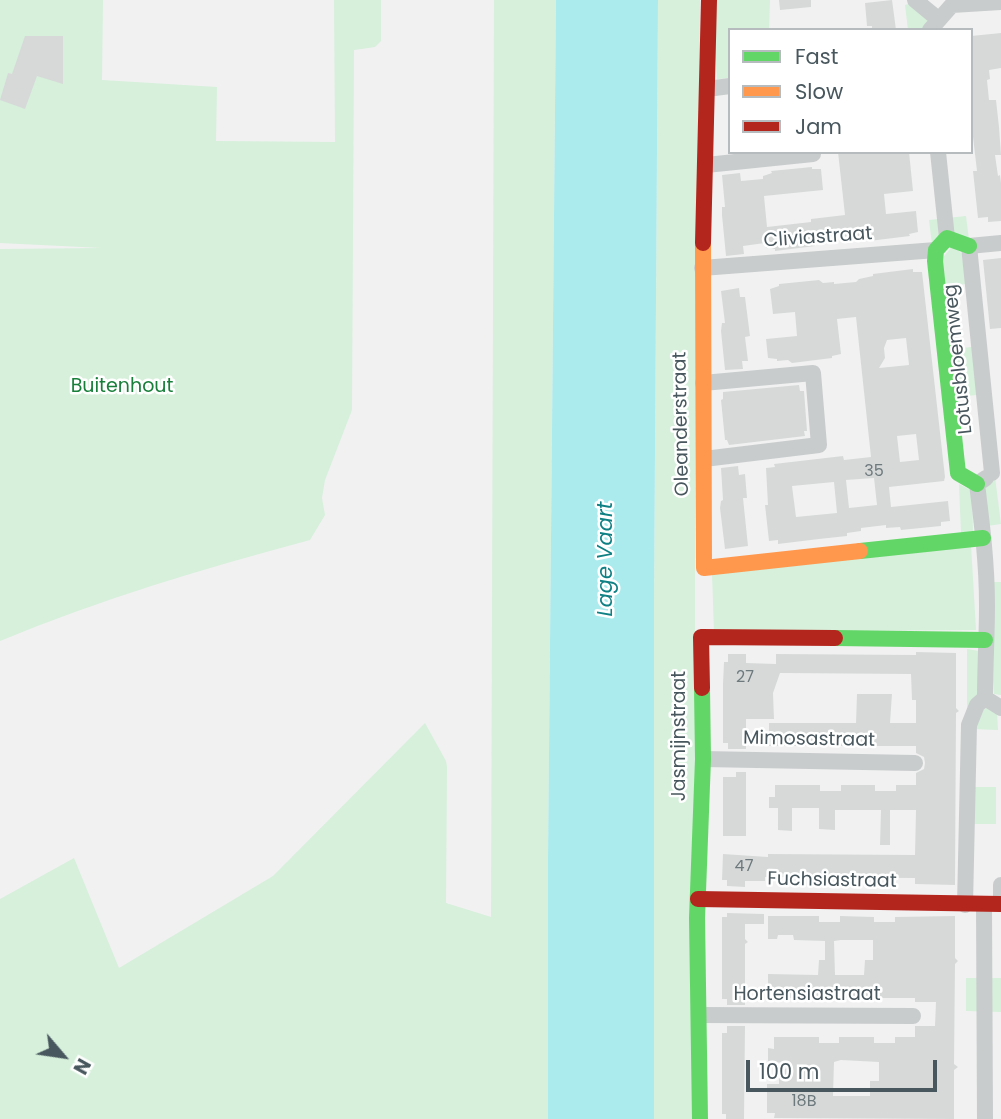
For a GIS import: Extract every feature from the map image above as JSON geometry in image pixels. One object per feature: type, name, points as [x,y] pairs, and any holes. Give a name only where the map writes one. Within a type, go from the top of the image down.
[{"type":"street","name":"Oleanderstraat","points":[[709,0],[702,268],[704,568],[983,538]]},
{"type":"street","points":[[915,0],[934,25],[952,5],[1001,2]]},
{"type":"street","points":[[707,89],[728,86]]},
{"type":"street","points":[[706,165],[813,154]]},
{"type":"street","name":"Lotusbloemweg","points":[[938,154],[941,244],[935,261],[958,472],[977,484],[997,472],[970,246]]},
{"type":"street","points":[[941,244],[970,246],[1001,243]]},
{"type":"street","name":"Cliviastraat","points":[[702,268],[941,244]]},
{"type":"street","points":[[703,383],[813,373],[819,445],[704,459]]},
{"type":"street","points":[[977,484],[987,606],[985,698],[977,705],[969,725],[965,905],[995,904]]},
{"type":"street","name":"Jasmijnstraat","points":[[700,1119],[698,899],[703,759],[701,637],[985,640]]},
{"type":"street","points":[[985,698],[1001,708]]},
{"type":"street","name":"Mimosastraat","points":[[703,759],[915,764]]},
{"type":"street","points":[[985,1119],[995,904],[1001,885]]},
{"type":"street","name":"Fuchsiastraat","points":[[698,899],[965,905]]},
{"type":"street","name":"Hortensiastraat","points":[[700,1015],[913,1016]]},
{"type":"green space","name":"Buitenhout","points":[[0,0],[103,0],[102,80],[217,87],[216,141],[335,142],[334,0],[381,0],[381,41],[375,47],[354,50],[352,410],[325,480],[322,498],[325,515],[310,540],[154,585],[76,611],[0,641],[0,249],[102,248],[0,243]]},
{"type":"green space","points":[[494,0],[556,0],[548,1119],[0,1119],[0,899],[74,858],[119,968],[273,876],[425,723],[447,767],[446,903],[491,917]]},
{"type":"green space","points":[[658,0],[700,0],[695,538],[695,1119],[654,1119]]},
{"type":"green space","points":[[711,0],[770,0],[769,28],[728,28],[728,78],[717,79]]},
{"type":"green space","points":[[912,3],[928,19],[925,28],[908,28],[905,5]]},
{"type":"green space","points":[[966,216],[969,240],[932,244],[929,220]]},
{"type":"green space","points":[[953,245],[962,254],[966,284],[942,286],[941,260]]},
{"type":"green space","points":[[972,347],[977,395],[955,397],[949,349]]},
{"type":"green space","points":[[995,477],[1001,524],[987,526],[985,484]]},
{"type":"green space","points":[[959,484],[972,491],[973,532],[961,533]]},
{"type":"green space","points":[[971,545],[976,630],[714,632],[712,573]]},
{"type":"green space","points":[[993,582],[1001,582],[1001,695],[994,694],[990,643]]},
{"type":"green space","points":[[967,649],[979,651],[979,694],[967,708]]},
{"type":"green space","points":[[989,705],[997,712],[998,730],[973,729],[975,718]]},
{"type":"green space","points":[[972,787],[996,787],[996,824],[974,824]]},
{"type":"green space","points":[[966,978],[1001,978],[1001,1012],[966,1011]]},
{"type":"water","name":"Lage Vaart","points":[[556,0],[658,0],[654,1119],[548,1119]]},
{"type":"building","points":[[779,0],[811,0],[811,7],[780,10]]},
{"type":"building","points":[[892,0],[896,28],[867,26],[865,3]]},
{"type":"building","points":[[1001,33],[1001,68],[989,70],[990,79],[987,80],[989,100],[996,100],[999,127],[1001,155],[995,155],[1001,183],[1001,221],[988,222],[988,217],[978,218],[973,171],[977,171],[973,137],[973,36]]},
{"type":"building","points":[[25,36],[63,36],[63,84],[37,76],[25,109],[0,100],[8,73],[12,74]]},
{"type":"building","points":[[838,154],[909,154],[913,191],[884,194],[886,214],[916,211],[918,232],[909,234],[910,236],[869,241],[866,237],[832,238],[815,246],[775,251],[766,248],[765,243],[743,246],[744,254],[726,256],[722,175],[740,173],[741,181],[763,179],[763,176],[772,173],[771,171],[812,167],[821,169],[823,190],[764,196],[767,227],[845,215]]},
{"type":"building","points":[[1001,258],[1001,328],[990,329],[983,260]]},
{"type":"building","points":[[913,269],[913,272],[922,272],[945,477],[944,481],[889,487],[891,507],[948,501],[950,521],[941,522],[941,526],[901,530],[900,527],[886,528],[886,525],[861,528],[861,531],[847,533],[847,536],[778,544],[778,540],[769,541],[765,505],[768,505],[766,468],[775,467],[774,464],[843,456],[844,460],[871,457],[856,317],[837,319],[841,354],[832,358],[792,363],[788,360],[777,361],[768,358],[766,339],[797,336],[795,312],[773,314],[770,289],[779,284],[819,280],[834,284],[856,282],[873,274]],"holes":[[[906,338],[909,365],[879,368],[885,358],[887,340]],[[916,434],[919,460],[900,462],[897,436]],[[874,478],[877,505],[849,508],[846,480]],[[834,482],[837,513],[796,517],[792,486]]]},
{"type":"building","points":[[739,288],[740,297],[745,297],[750,336],[745,337],[748,361],[742,361],[743,369],[725,370],[721,331],[722,323],[725,323],[721,291]]},
{"type":"building","points":[[799,385],[800,391],[804,391],[807,431],[804,431],[805,436],[729,445],[725,440],[721,400],[723,392]]},
{"type":"building","points":[[738,466],[739,475],[745,474],[747,498],[743,498],[748,546],[725,549],[720,508],[723,500],[721,468]]},
{"type":"building","points":[[916,652],[956,653],[956,708],[959,711],[956,713],[955,885],[915,884],[915,878],[765,877],[765,881],[745,881],[745,887],[727,886],[727,880],[722,880],[723,854],[768,857],[768,854],[915,855],[916,810],[890,810],[890,845],[880,845],[881,810],[835,810],[835,830],[819,829],[819,808],[792,808],[792,831],[778,830],[778,808],[769,808],[769,797],[775,797],[775,785],[820,785],[820,791],[841,791],[841,785],[875,785],[875,791],[896,791],[896,785],[916,785],[916,773],[924,769],[925,763],[924,757],[916,753],[916,746],[769,746],[769,723],[856,723],[857,694],[892,694],[890,723],[916,723],[916,700],[912,700],[911,674],[780,673],[773,693],[774,719],[746,719],[746,749],[728,749],[728,743],[723,743],[723,684],[724,662],[728,662],[728,654],[746,654],[746,663],[776,664],[776,654],[916,655]]},
{"type":"building","points":[[736,772],[746,772],[746,836],[723,836],[723,777],[736,777]]},
{"type":"building","points":[[727,913],[764,914],[764,924],[745,924],[745,939],[748,942],[745,944],[745,1005],[727,1005],[727,999],[722,999],[722,917],[727,917]]},
{"type":"building","points":[[768,916],[819,916],[819,922],[840,922],[840,916],[874,917],[874,922],[895,922],[895,917],[955,916],[955,958],[958,961],[955,964],[954,1064],[958,1067],[954,1070],[954,1119],[774,1118],[775,1113],[767,1113],[767,1084],[779,1084],[779,1076],[791,1063],[768,1062],[768,1048],[774,1049],[774,1037],[819,1037],[819,1043],[839,1043],[839,1037],[874,1037],[874,1043],[895,1043],[895,1037],[915,1037],[915,1026],[935,1026],[936,1002],[915,1002],[915,998],[768,998],[768,974],[818,975],[819,960],[825,960],[825,941],[794,940],[793,935],[778,935],[777,939],[768,939]],"holes":[[[873,940],[873,960],[865,960],[864,975],[835,975],[834,941]],[[834,1062],[879,1062],[879,1081],[870,1081],[870,1096],[833,1096]]]},
{"type":"building","points":[[727,1026],[745,1026],[744,1119],[726,1119],[726,1114],[722,1114],[722,1033],[727,1033]]},
{"type":"traffic: fast","points":[[969,246],[947,238],[936,250],[935,261],[958,473],[977,484]]},
{"type":"traffic: fast","points":[[860,551],[983,538]]},
{"type":"traffic: fast","points":[[835,638],[985,640]]},
{"type":"traffic: fast","points":[[700,1119],[697,918],[703,759],[702,688]]},
{"type":"traffic: slow","points":[[703,243],[704,568],[860,551]]},
{"type":"traffic: jam","points":[[703,243],[709,0]]},
{"type":"traffic: jam","points":[[702,688],[701,637],[835,638]]},
{"type":"traffic: jam","points":[[698,899],[1001,904]]}]
